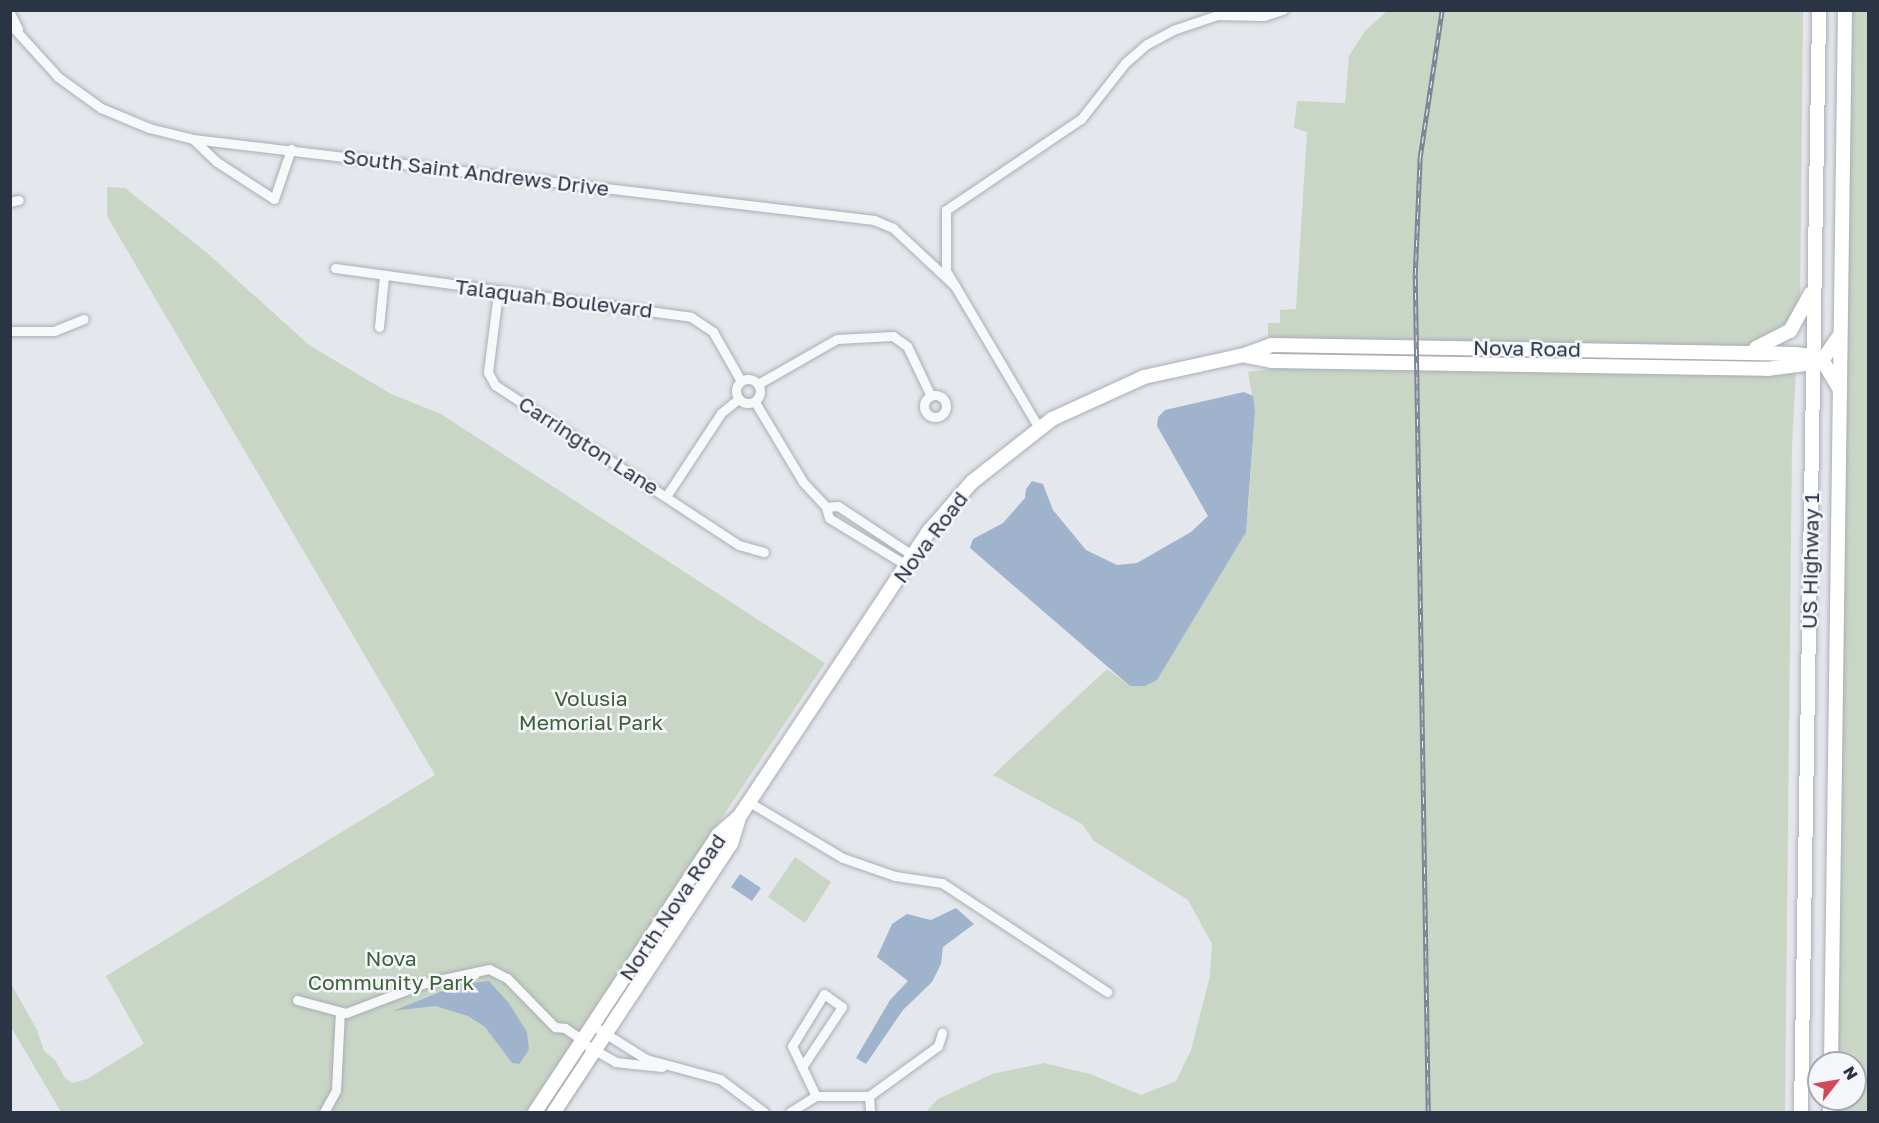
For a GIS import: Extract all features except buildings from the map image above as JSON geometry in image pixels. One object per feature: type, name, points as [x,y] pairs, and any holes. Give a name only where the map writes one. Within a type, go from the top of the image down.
[{"type":"main road","name":"US Highway 1","points":[[1801,1113],[1819,10]]},
{"type":"main road","name":"US Highway 1","points":[[1831,1051],[1845,10]]},
{"type":"main road","points":[[1746,351],[1779,340],[1790,331],[1814,286]]},
{"type":"main road","points":[[1840,390],[1815,359],[1841,333]]},
{"type":"main road","name":"Nova Road","points":[[739,817],[909,560],[972,482],[1039,428],[1085,401],[1144,376],[1244,356],[1271,345],[1746,351],[1815,359]]},
{"type":"main road","name":"Nova Road","points":[[1244,356],[1272,361],[1767,369],[1815,359]]},
{"type":"main road","name":"North Nova Road","points":[[534,1113],[718,835],[739,817]]},
{"type":"main road","name":"North Nova Road","points":[[554,1113],[731,844],[739,817]]},
{"type":"street","points":[[1039,428],[946,271],[946,210],[1081,119],[1125,63],[1147,44],[1173,30],[1218,15],[1264,16],[1283,10]]},
{"type":"street","name":"South Saint Andrews Drive","points":[[10,13],[14,27],[58,77],[101,108],[149,128],[193,140],[291,149],[874,220],[893,228],[955,286]]},
{"type":"street","points":[[193,140],[217,162],[274,199],[291,149]]},
{"type":"street","name":"Talaquah Boulevard","points":[[335,268],[498,293],[691,317],[713,332],[741,381]]},
{"type":"street","points":[[378,327],[384,276]]},
{"type":"street","name":"Carrington Lane","points":[[498,293],[488,372],[495,385],[667,495],[739,545],[764,552]]},
{"type":"street","points":[[10,331],[54,331],[84,319]]},
{"type":"street","points":[[758,384],[837,339],[893,336],[907,346],[931,396]]},
{"type":"street","points":[[753,380],[758,384],[760,394],[755,402],[748,404],[738,399],[736,391],[741,381],[753,380]]},
{"type":"street","points":[[667,495],[721,413],[738,399]]},
{"type":"street","points":[[755,402],[802,482],[826,507],[829,518],[861,539],[909,560]]},
{"type":"street","points":[[826,507],[838,506],[869,527],[909,560]]},
{"type":"street","points":[[861,539],[869,527]]},
{"type":"street","points":[[749,802],[843,858],[895,876],[942,883],[1107,992]]},
{"type":"street","points":[[297,1000],[340,1012],[354,1012],[458,972],[489,969],[507,978],[555,1027],[565,1028],[595,1051],[615,1062],[650,1068],[668,1066]]},
{"type":"street","points":[[802,1067],[842,1007],[824,994],[792,1046],[802,1067],[816,1096]]},
{"type":"street","points":[[324,1113],[336,1090],[340,1012]]},
{"type":"street","points":[[592,1025],[646,1059],[720,1079],[764,1113]]},
{"type":"street","points":[[790,1113],[816,1096],[869,1096],[938,1047],[942,1033]]},
{"type":"street","points":[[869,1096],[870,1113]]},
{"type":"green space","points":[[1868,10],[1868,1112],[1830,1112],[1867,1111],[1867,1051],[1831,1051],[1845,11]]},
{"type":"green space","points":[[1387,11],[1803,11],[1800,307],[1786,328],[1764,341],[1746,346],[1268,339],[1268,323],[1280,323],[1280,310],[1296,309],[1307,132],[1294,128],[1297,101],[1345,103],[1349,56],[1365,31]]},
{"type":"green space","points":[[107,187],[125,188],[206,252],[309,345],[391,394],[441,414],[825,663],[591,1014],[617,1032],[564,1112],[61,1112],[11,1027],[10,982],[37,1030],[44,1051],[55,1060],[65,1078],[72,1083],[87,1079],[144,1044],[106,976],[435,775],[107,216]]},
{"type":"green space","points":[[1268,351],[1708,355],[1711,363],[1268,355]]},
{"type":"green space","points":[[1306,365],[1796,371],[1792,445],[1785,1112],[926,1112],[938,1099],[992,1074],[1044,1063],[1090,1074],[1141,1095],[1176,1081],[1191,1050],[1210,976],[1212,944],[1188,900],[1094,841],[1082,824],[993,775],[1107,669],[1130,686],[1248,511],[1255,412],[1248,372]]},
{"type":"green space","points":[[795,857],[831,882],[805,923],[768,897]]},
{"type":"water","points":[[1244,392],[1253,396],[1255,412],[1246,532],[1157,680],[1145,686],[1130,686],[970,548],[973,539],[1003,523],[1025,498],[1026,489],[1032,481],[1043,484],[1053,510],[1086,550],[1117,565],[1137,563],[1191,532],[1208,516],[1157,426],[1158,417],[1165,410]]},
{"type":"water","points":[[740,874],[761,888],[752,901],[731,887]]},
{"type":"water","points":[[956,908],[974,924],[943,947],[941,964],[932,982],[903,1010],[866,1064],[856,1058],[890,1000],[908,981],[877,957],[892,924],[907,914],[931,920]]},
{"type":"water","points":[[489,981],[508,1002],[527,1032],[529,1050],[519,1064],[512,1063],[485,1027],[468,1016],[435,1006],[393,1011],[457,985]]},
{"type":"railway","points":[[1428,1112],[1415,275],[1420,157],[1442,10]]},
{"type":"park label","name":"Volusia Memorial Park","points":[[591,710]]},
{"type":"park label","name":"Nova Community Park","points":[[391,970]]}]
